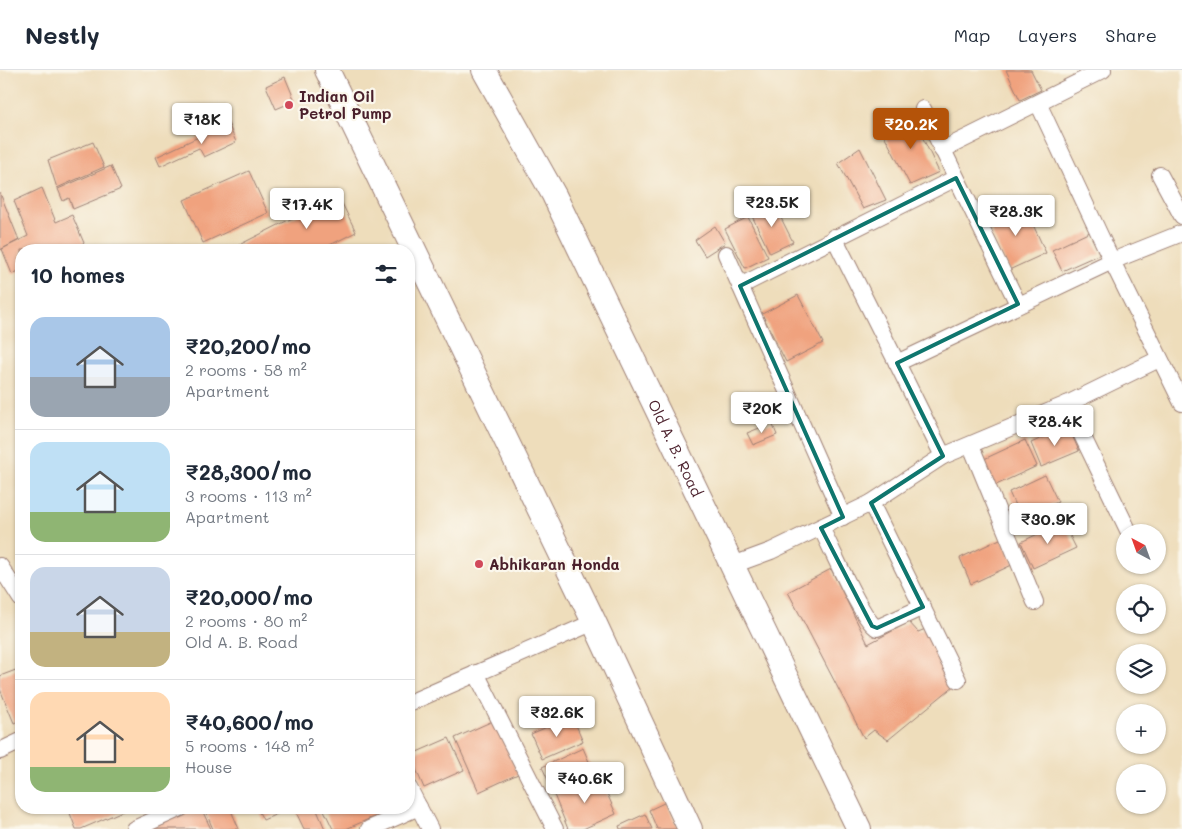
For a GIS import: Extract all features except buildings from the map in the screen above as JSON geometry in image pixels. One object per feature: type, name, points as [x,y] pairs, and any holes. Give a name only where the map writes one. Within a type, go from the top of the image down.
[{"type":"main road","points":[[327,70],[411,244]]},
{"type":"main road","name":"Old A. B. Road","points":[[484,70],[554,195],[859,829]]},
{"type":"main road","points":[[415,252],[594,622],[690,829]]},
{"type":"street","points":[[942,150],[1103,70]]},
{"type":"street","points":[[1038,103],[1182,404]]},
{"type":"street","points":[[922,109],[1018,304]]},
{"type":"street","points":[[1160,175],[1182,216]]},
{"type":"street","points":[[740,286],[834,237],[956,178]]},
{"type":"street","points":[[897,362],[1112,261],[1182,233]]},
{"type":"street","points":[[834,237],[943,456]]},
{"type":"street","points":[[726,254],[843,517]]},
{"type":"street","points":[[733,565],[822,528],[871,503],[943,456],[971,446],[1067,404],[1159,359]]},
{"type":"street","points":[[1067,404],[1125,524]]},
{"type":"street","points":[[971,446],[1035,602]]},
{"type":"street","points":[[871,503],[958,680]]},
{"type":"street","points":[[822,528],[856,598],[872,626],[877,628],[923,607]]},
{"type":"street","points":[[0,566],[15,590]]},
{"type":"street","points":[[415,700],[594,622]]},
{"type":"street","points":[[476,673],[555,829]]},
{"type":"street","points":[[0,751],[15,744]]},
{"type":"street","points":[[415,799],[430,829]]},
{"type":"street","points":[[415,809],[419,807]]},
{"type":"street","points":[[134,829],[168,814]]},
{"type":"street","points":[[369,829],[403,814]]},
{"type":"highlighted area","points":[[956,178],[1018,304],[897,363],[943,456],[871,503],[923,607],[877,628],[872,626],[821,528],[843,517],[740,286]]},
{"type":"place","name":"Indian Oil Petrol Pump","points":[[289,105]]},
{"type":"place","name":"Abhikaran Honda","points":[[479,564]]}]
